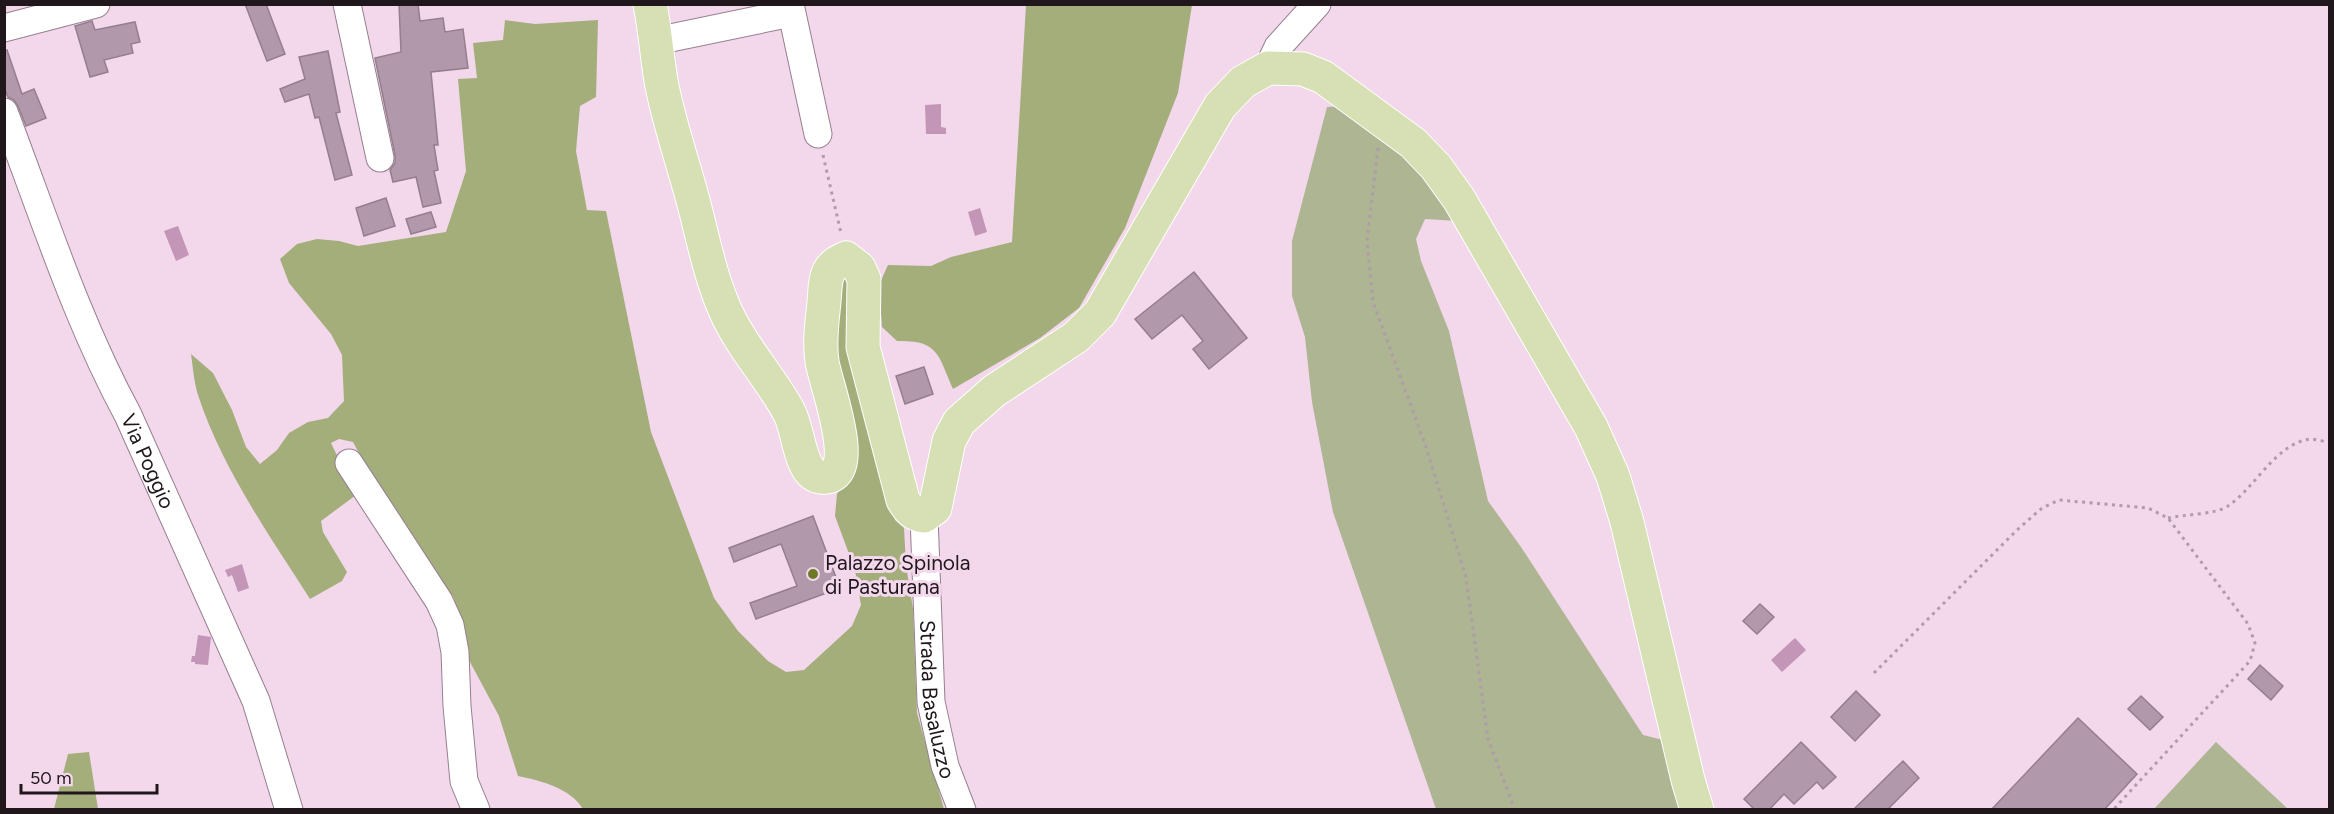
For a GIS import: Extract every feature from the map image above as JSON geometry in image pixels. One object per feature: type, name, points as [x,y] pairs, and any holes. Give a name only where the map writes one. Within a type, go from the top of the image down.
[{"type":"main road","points":[[650,4],[672,129],[716,287],[727,314],[790,413],[805,466],[814,475],[820,477],[832,475],[841,466],[841,438],[822,361],[821,340],[826,276],[834,264],[846,258],[859,268],[864,279],[864,347],[903,500],[908,509],[924,516],[935,508],[949,441],[959,422],[994,392],[1076,337],[1100,313],[1220,106],[1243,82],[1268,68],[1303,69],[1323,77],[1413,143],[1436,167],[1459,200],[1591,427],[1613,476],[1627,522],[1697,810]]},
{"type":"street","points":[[4,28],[96,4]]},
{"type":"street","points":[[347,4],[380,158]]},
{"type":"street","points":[[1268,68],[1278,47],[1317,4]]},
{"type":"street","points":[[656,42],[791,9],[818,134]]},
{"type":"street","name":"Via Poggio","points":[[4,112],[105,372],[128,415],[256,701],[289,810]]},
{"type":"street","points":[[348,463],[439,601],[450,625],[456,652],[457,706],[464,781],[476,810]]},
{"type":"street","name":"Strada Basaluzzo","points":[[924,516],[931,702],[945,766],[962,810]]},
{"type":"path","points":[[1382,120],[1368,241],[1373,302],[1426,447],[1466,577],[1488,739],[1515,810]]},
{"type":"path","points":[[818,134],[846,258]]},
{"type":"path","points":[[2168,518],[2191,513],[2213,513],[2228,507],[2271,462],[2292,447],[2311,439],[2330,442]]},
{"type":"path","points":[[1874,674],[2009,538],[2042,508],[2059,500],[2148,508],[2168,518],[2248,624],[2255,643],[2250,661],[2113,810]]},
{"type":"green space","points":[[1026,5],[1192,5],[1178,93],[1125,228],[1079,308],[1040,338],[953,389],[935,352],[921,343],[897,341],[882,327],[879,285],[888,265],[931,266],[951,257],[1012,242]]},
{"type":"green space","points":[[505,20],[535,24],[598,20],[596,97],[580,106],[576,151],[587,210],[606,211],[651,432],[714,598],[738,631],[768,661],[786,672],[804,670],[852,626],[861,605],[855,570],[835,516],[837,494],[851,468],[835,363],[834,283],[848,274],[865,402],[895,520],[904,528],[906,565],[913,609],[917,713],[944,809],[583,809],[563,791],[546,783],[518,776],[499,716],[470,662],[454,598],[373,480],[353,442],[339,439],[331,443],[356,495],[321,521],[323,532],[347,572],[342,581],[310,599],[233,475],[198,395],[191,354],[213,373],[232,410],[246,447],[260,464],[277,450],[289,433],[308,422],[328,418],[344,401],[342,355],[331,334],[289,283],[280,259],[297,244],[317,239],[358,246],[446,232],[466,171],[458,79],[477,78],[473,43],[503,40]]},
{"type":"green space","points":[[1343,106],[1409,157],[1458,221],[1425,219],[1416,239],[1421,261],[1449,331],[1488,501],[1521,547],[1643,735],[1663,740],[1688,809],[1436,809],[1333,512],[1312,402],[1305,337],[1292,296],[1292,241],[1327,107]]},
{"type":"green space","points":[[2216,742],[2288,809],[2154,809]]},
{"type":"green space","points":[[89,752],[98,809],[54,809],[68,754]]},
{"type":"shaded area","points":[[941,104],[941,127],[946,128],[946,134],[926,134],[925,105]]},
{"type":"shaded area","points":[[980,208],[987,232],[975,236],[968,212]]},
{"type":"shaded area","points":[[178,226],[189,255],[176,261],[164,231]]},
{"type":"shaded area","points":[[242,564],[249,588],[238,592],[232,575],[228,577],[225,570]]},
{"type":"shaded area","points":[[198,635],[211,637],[208,665],[191,662],[192,656],[195,656]]},
{"type":"shaded area","points":[[1795,638],[1806,650],[1782,672],[1771,660]]},
{"type":"building","points":[[245,4],[266,4],[285,54],[267,61]]},
{"type":"building","points":[[399,4],[418,4],[420,21],[443,18],[445,32],[463,29],[468,68],[431,72],[438,145],[434,145],[438,170],[434,171],[441,203],[423,207],[416,177],[393,182],[390,170],[395,163],[395,155],[375,58],[401,52]]},
{"type":"building","points":[[92,21],[95,30],[135,22],[140,42],[131,44],[133,53],[104,60],[108,72],[90,77],[75,26]]},
{"type":"building","points":[[7,50],[22,94],[34,89],[46,118],[26,126],[18,106],[8,97],[4,88],[4,51]]},
{"type":"building","points":[[328,51],[340,112],[336,113],[352,175],[335,180],[319,117],[315,118],[309,94],[285,102],[280,89],[305,79],[299,57]]},
{"type":"building","points":[[386,198],[395,226],[364,236],[356,208]]},
{"type":"building","points":[[431,212],[436,227],[411,234],[406,219]]},
{"type":"building","points":[[1194,272],[1247,338],[1209,369],[1193,349],[1203,341],[1182,315],[1152,339],[1135,319]]},
{"type":"building","points":[[924,367],[933,394],[905,404],[896,376]]},
{"type":"building","name":"Palazzo Spinola di Pasturana","points":[[813,516],[840,588],[756,619],[750,603],[797,586],[781,544],[734,562],[729,548]]},
{"type":"building","points":[[1760,604],[1774,617],[1757,634],[1743,621]]},
{"type":"building","points":[[2260,665],[2283,686],[2271,700],[2248,679]]},
{"type":"building","points":[[1856,691],[1880,715],[1855,741],[1831,717]]},
{"type":"building","points":[[2141,696],[2163,717],[2150,730],[2128,709]]},
{"type":"building","points":[[2078,718],[2137,774],[2104,810],[1991,810]]},
{"type":"building","points":[[1801,742],[1836,777],[1823,789],[1817,782],[1794,804],[1784,794],[1769,810],[1755,810],[1744,799]]},
{"type":"building","points":[[1903,761],[1919,778],[1887,810],[1853,810]]},
{"type":"place","name":"Palazzo Spinola di Pasturana","points":[[813,574]]}]
